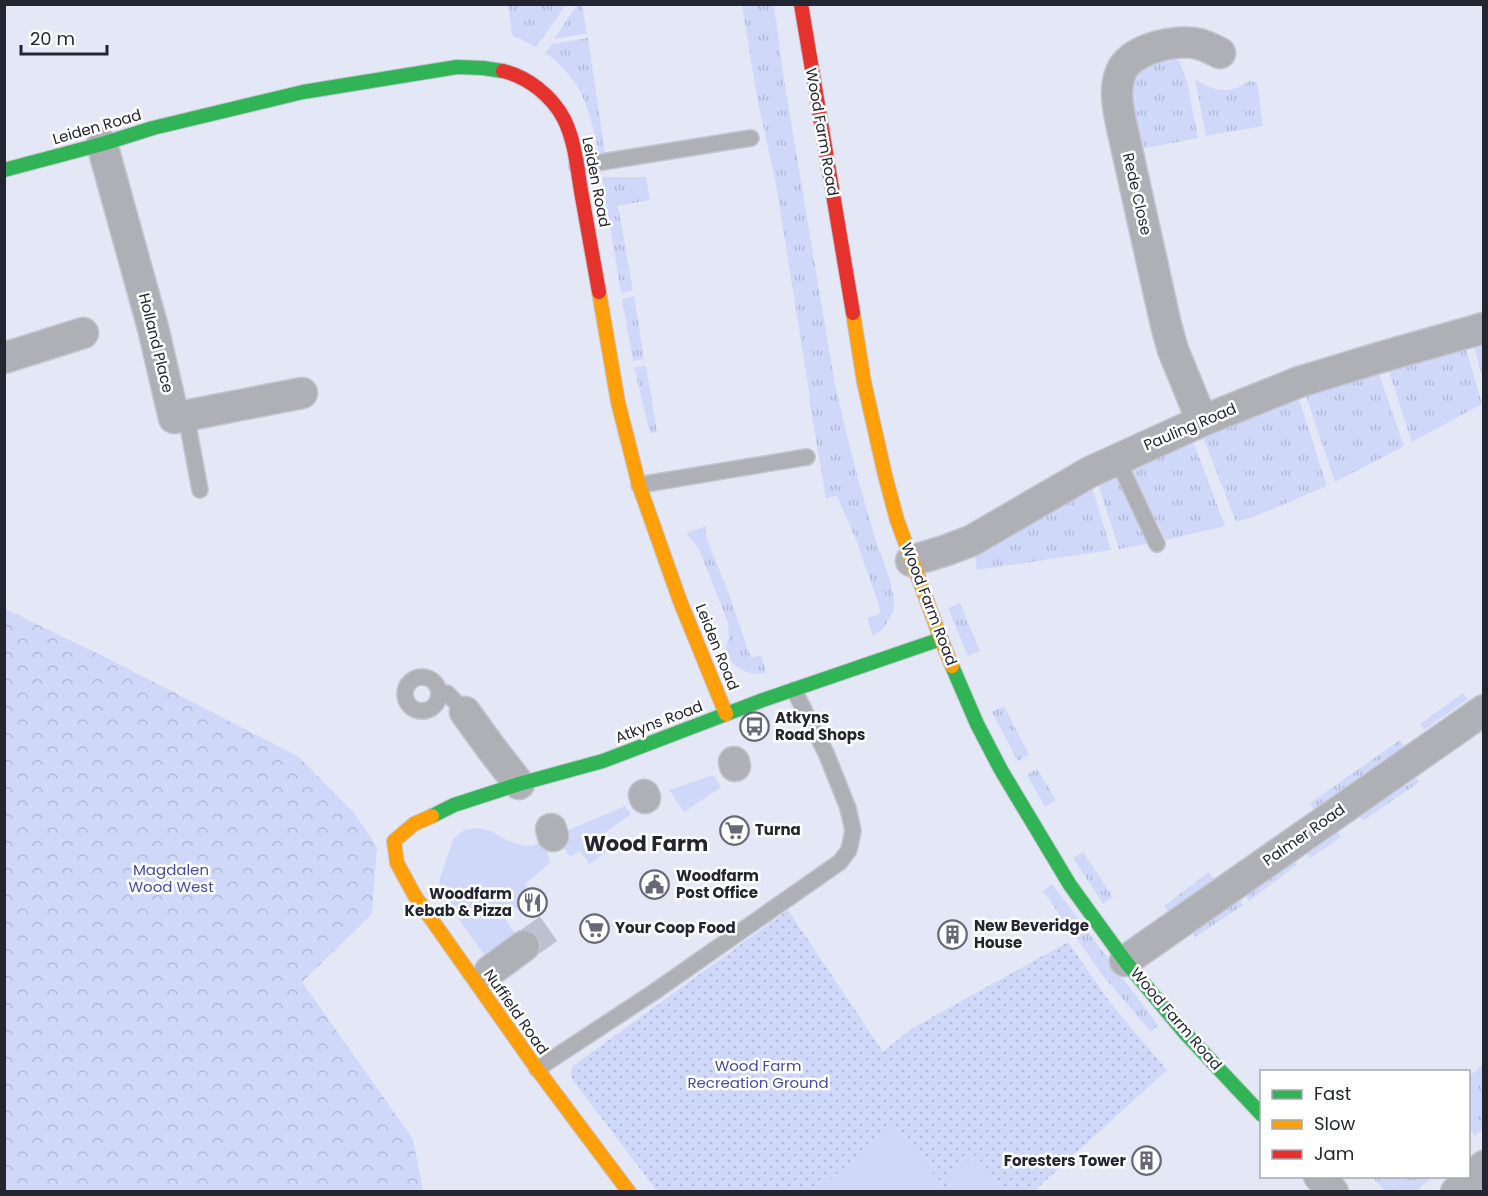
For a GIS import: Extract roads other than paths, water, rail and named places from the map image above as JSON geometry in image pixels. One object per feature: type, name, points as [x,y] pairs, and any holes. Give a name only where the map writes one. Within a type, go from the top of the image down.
[{"type":"street","name":"Wood Farm Road","points":[[801,4],[864,382],[897,519],[941,639],[977,723],[1001,770],[1070,885],[1125,961],[1185,1033],[1260,1113]]},
{"type":"street","name":"Rede Close","points":[[1202,421],[1173,350],[1166,325],[1123,132],[1117,85],[1121,71],[1128,60],[1149,49],[1174,43],[1199,43],[1220,53]]},
{"type":"street","name":"Leiden Road","points":[[4,170],[153,128],[303,92],[456,67],[495,68],[524,78],[539,89],[562,116],[570,133],[578,166],[616,393],[639,484],[680,601],[726,714]]},
{"type":"street","name":"Holland Place","points":[[102,144],[153,328],[174,418],[186,415]]},
{"type":"street","name":"Pauling Road","points":[[911,561],[971,541],[1090,472],[1202,421],[1299,382],[1484,328]]},
{"type":"street","points":[[4,358],[83,333]]},
{"type":"street","points":[[186,415],[302,393]]},
{"type":"street","name":"Atkyns Road","points":[[394,841],[414,824],[444,810],[519,784],[603,761],[726,714],[941,639]]},
{"type":"street","name":"Palmer Road","points":[[1125,961],[1484,710]]},
{"type":"street","points":[[465,712],[519,784]]},
{"type":"street","name":"Nuffield Road","points":[[394,841],[397,863],[415,896],[537,1069],[629,1191]]},
{"type":"street","points":[[490,971],[524,946]]},
{"type":"street","points":[[1456,1191],[1484,1166]]},
{"type":"street","points":[[1321,1178],[1333,1191]]},
{"type":"lane","points":[[578,166],[751,138]]},
{"type":"lane","points":[[186,415],[200,490]]},
{"type":"lane","points":[[639,484],[807,457]]},
{"type":"lane","points":[[1117,459],[1157,544]]},
{"type":"lane","points":[[537,1069],[654,992],[833,867],[849,850],[853,831],[848,808],[826,753],[794,690]]},
{"type":"lane","points":[[439,693],[447,693],[465,712]]},
{"type":"tunnel","points":[[524,946],[554,925]]},
{"type":"place","name":"Atkyns Road Shops","points":[[754,727]]},
{"type":"place","name":"Turna","points":[[734,830]]},
{"type":"place","name":"Woodfarm Post Office","points":[[655,885]]},
{"type":"place","name":"Woodfarm Kebab & Pizza","points":[[533,903]]},
{"type":"place","name":"Your Coop Food","points":[[594,928]]},
{"type":"place","name":"New Beveridge House","points":[[953,935]]},
{"type":"place","name":"Foresters Tower","points":[[1147,1161]]},
{"type":"district","name":"Wood Farm","points":[[646,844]]},
{"type":"park label","name":"Magdalen Wood West","points":[[171,878]]},
{"type":"park label","name":"Wood Farm Recreation Ground","points":[[758,1074]]}]
